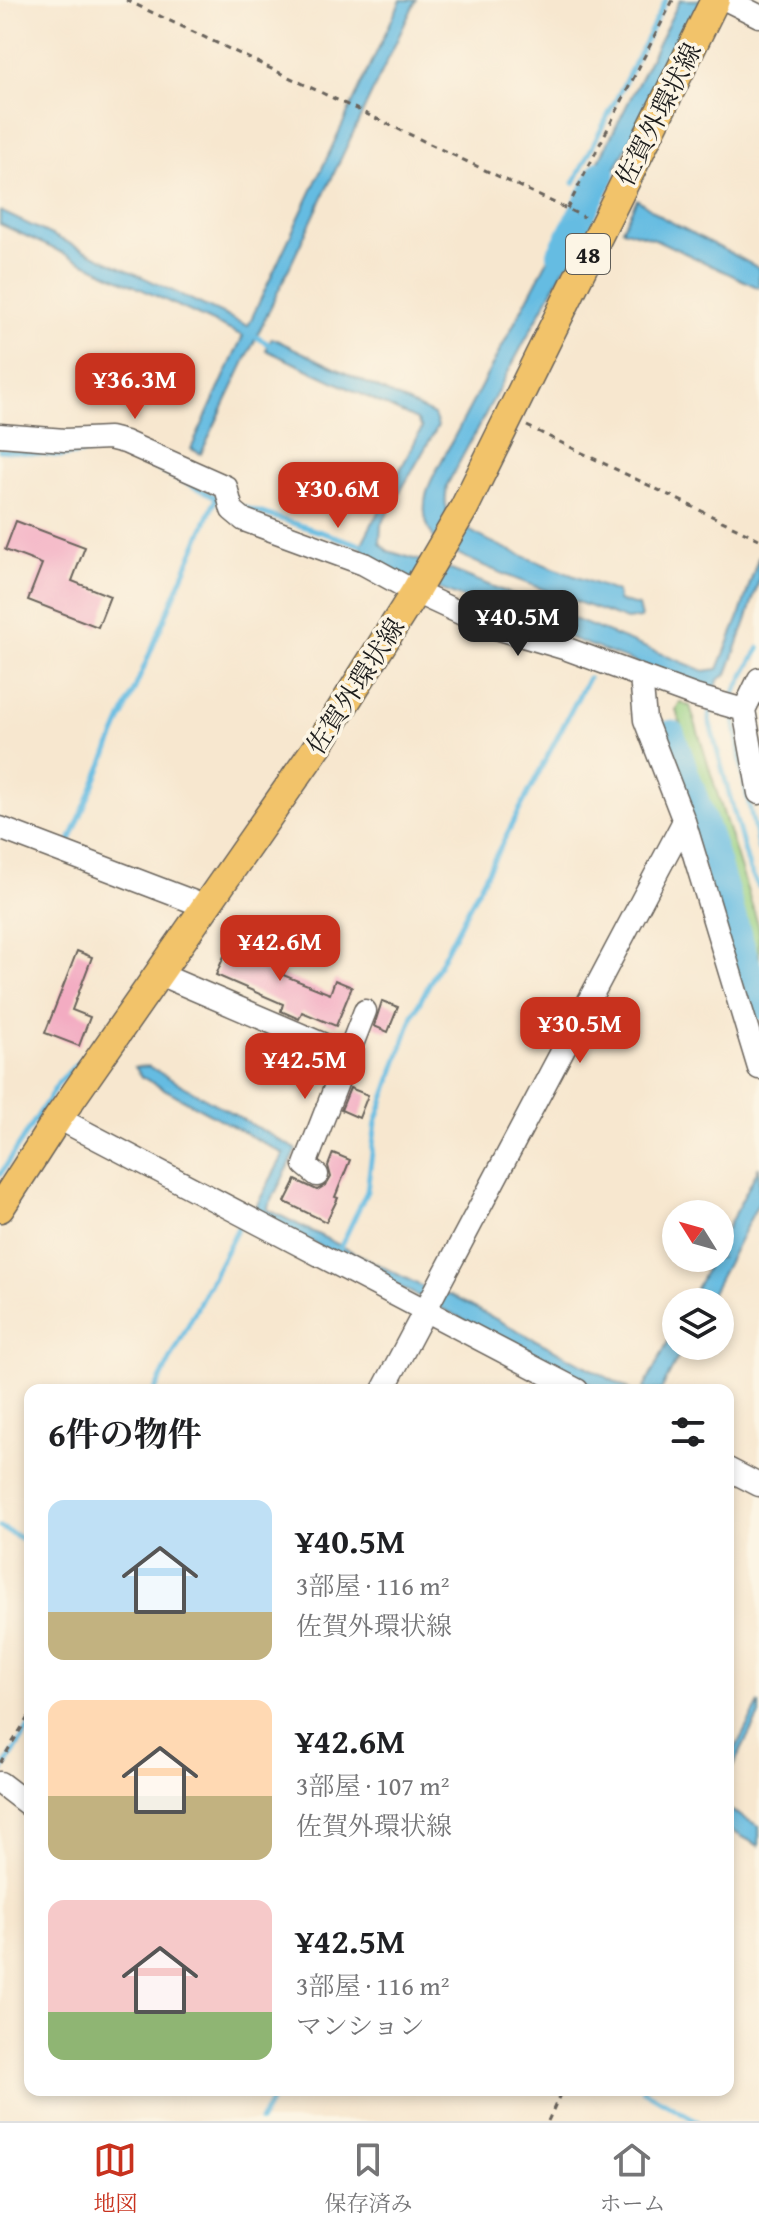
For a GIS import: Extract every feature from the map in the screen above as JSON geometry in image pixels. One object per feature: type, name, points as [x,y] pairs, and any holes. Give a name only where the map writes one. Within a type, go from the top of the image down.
[{"type":"main road","name":"佐賀外環状線","points":[[0,1208],[58,1118],[321,741],[415,592],[464,508],[715,0]]},
{"type":"street","points":[[727,0],[759,16]]},
{"type":"street","points":[[0,435],[65,440],[109,438],[125,442],[226,487],[231,502],[244,520],[364,564],[486,625],[567,649],[695,696],[744,710]]},
{"type":"street","points":[[641,676],[645,720],[684,821],[759,1068]]},
{"type":"street","points":[[759,679],[744,710],[759,793]]},
{"type":"street","points":[[386,1384],[684,821]]},
{"type":"street","points":[[0,828],[207,907]]},
{"type":"street","points":[[159,974],[348,1055]]},
{"type":"street","points":[[317,1175],[305,1165],[365,1011]]},
{"type":"street","points":[[58,1118],[566,1384]]},
{"type":"street","points":[[734,1472],[759,1485]]},
{"type":"street","points":[[0,1783],[24,1801]]},
{"type":"path","points":[[126,0],[567,209],[673,0]]},
{"type":"path","points":[[510,417],[759,539]]},
{"type":"path","points":[[0,1763],[24,1724]]},
{"type":"path","points":[[548,2121],[559,2096]]},
{"type":"green space","points":[[680,702],[690,706],[759,928],[759,971],[676,710]]},
{"type":"water","points":[[401,0],[416,0],[201,454],[191,449],[243,336],[0,224],[0,211],[248,326]]},
{"type":"water","points":[[680,0],[701,0],[594,211],[578,202]]},
{"type":"water","points":[[637,199],[665,219],[759,268],[759,288],[655,239],[622,229]]},
{"type":"water","points":[[571,216],[587,226],[447,485],[446,505],[451,516],[480,536],[617,592],[618,601],[638,606],[641,618],[627,620],[466,558],[434,538],[425,516],[425,501],[432,479]]},
{"type":"water","points":[[272,338],[434,415],[438,426],[381,525],[380,543],[388,551],[451,570],[704,671],[718,669],[759,555],[759,580],[727,674],[718,680],[714,697],[704,688],[407,577],[364,553],[361,545],[422,428],[417,420],[266,350]]},
{"type":"water","points":[[148,1066],[297,1150],[267,1209],[439,1295],[450,1295],[620,1384],[590,1384],[253,1212],[284,1154],[142,1077],[135,1067]]},
{"type":"water","points":[[759,1167],[759,1202],[734,1250],[734,1215]]},
{"type":"water","points":[[705,1272],[723,1272],[714,1288],[696,1288]]},
{"type":"water","points":[[662,1353],[662,1360],[677,1360],[664,1384],[646,1384]]},
{"type":"water","points":[[759,1703],[759,1715],[734,1763],[734,1751]]},
{"type":"water","points":[[734,1812],[759,1826],[759,1846],[734,1832]]},
{"type":"building","points":[[16,521],[85,547],[72,581],[110,596],[98,627],[28,600],[42,564],[5,550]]},
{"type":"building","points":[[232,937],[289,961],[283,975],[330,994],[335,980],[352,987],[336,1026],[302,1012],[299,1019],[281,1011],[283,1004],[216,975]]},
{"type":"building","points":[[77,951],[92,957],[72,1010],[90,1017],[79,1046],[45,1033]]},
{"type":"building","points":[[382,1001],[398,1007],[388,1032],[374,1026]]},
{"type":"building","points":[[350,1088],[368,1095],[359,1118],[341,1110]]},
{"type":"building","points":[[333,1153],[350,1160],[335,1197],[338,1198],[326,1222],[285,1202],[296,1180],[317,1190],[327,1184],[331,1177],[328,1166]]},
{"type":"waterway","points":[[574,183],[666,0]]},
{"type":"waterway","points":[[561,254],[602,174]]},
{"type":"waterway","points":[[253,335],[272,346]]},
{"type":"waterway","points":[[0,450],[62,456],[113,448],[222,500]]},
{"type":"waterway","points":[[69,843],[216,498]]},
{"type":"waterway","points":[[243,507],[361,545]]},
{"type":"waterway","points":[[731,699],[759,648]]},
{"type":"waterway","points":[[341,1246],[367,1191],[376,1122],[413,1015],[588,678]]},
{"type":"waterway","points":[[710,708],[709,720],[750,871],[759,887]]},
{"type":"waterway","points":[[733,713],[759,851]]},
{"type":"waterway","points":[[671,734],[709,839],[759,1006]]},
{"type":"waterway","points":[[0,1175],[59,1082],[87,1053]]},
{"type":"waterway","points":[[158,1384],[242,1220]]},
{"type":"waterway","points":[[0,1527],[24,1540]]},
{"type":"waterway","points":[[1,1773],[24,1736]]},
{"type":"waterway","points":[[260,2121],[274,2096]]},
{"type":"waterway","points":[[653,2096],[697,2121]]}]
